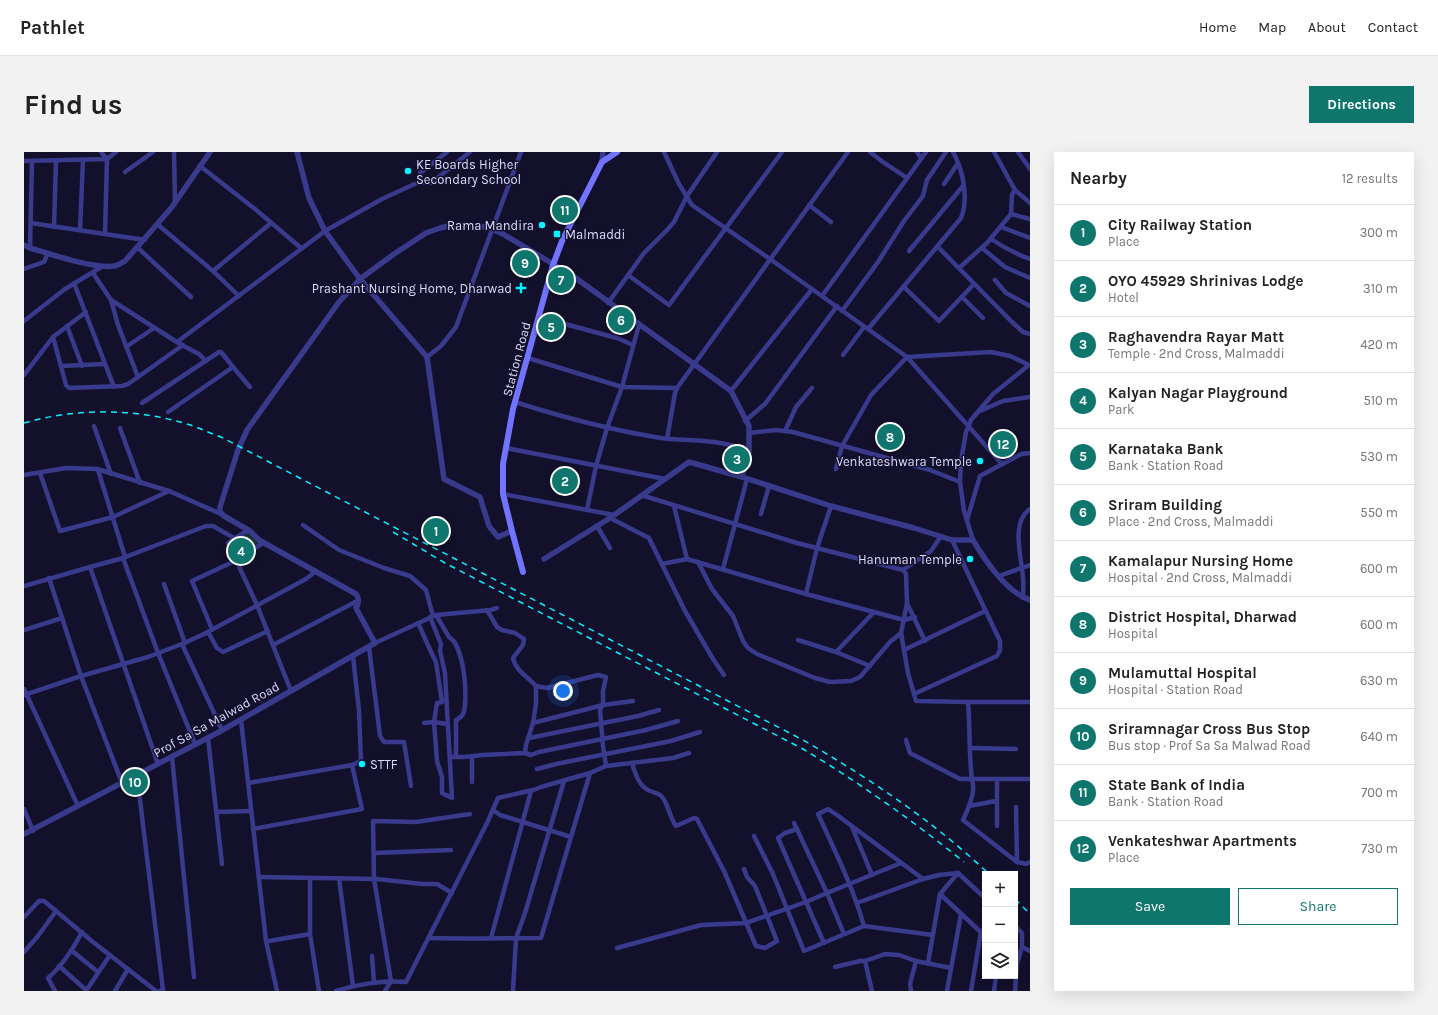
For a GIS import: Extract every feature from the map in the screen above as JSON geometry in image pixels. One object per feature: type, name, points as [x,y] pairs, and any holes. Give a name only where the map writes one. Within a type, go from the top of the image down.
[{"type":"main road","points":[[602,162],[617,152]]},
{"type":"main road","name":"Station Road","points":[[523,572],[503,494],[503,464],[506,448],[515,402],[553,265],[562,241],[602,162]]},
{"type":"street","points":[[101,152],[107,159],[105,234]]},
{"type":"street","points":[[24,161],[107,159],[116,152]]},
{"type":"street","points":[[125,172],[153,152]]},
{"type":"street","points":[[174,152],[175,203]]},
{"type":"street","points":[[24,245],[48,253],[103,266],[115,266],[126,261],[175,203],[210,152]]},
{"type":"street","points":[[297,152],[309,198],[325,231],[360,279],[427,358],[444,479],[480,497],[489,526],[498,537],[512,531]]},
{"type":"street","points":[[420,173],[447,152]]},
{"type":"street","points":[[177,342],[325,231],[388,196],[420,182],[431,183],[470,152]]},
{"type":"street","points":[[427,358],[441,346],[456,327],[521,152]]},
{"type":"street","points":[[602,162],[603,152]]},
{"type":"street","points":[[664,152],[692,206],[907,357],[1002,464]]},
{"type":"street","points":[[608,303],[644,253],[674,222],[686,196],[717,152]]},
{"type":"street","points":[[628,275],[669,305],[782,152]]},
{"type":"street","points":[[667,439],[677,388],[848,152]]},
{"type":"street","points":[[870,152],[907,178]]},
{"type":"street","points":[[916,152],[922,158]]},
{"type":"street","points":[[822,296],[926,152]]},
{"type":"street","points":[[842,311],[878,262],[904,221],[923,196],[927,180],[946,152]]},
{"type":"street","points":[[843,355],[904,287],[961,218],[965,210],[962,171],[953,152]]},
{"type":"street","points":[[994,152],[1015,190],[1030,203]]},
{"type":"street","points":[[1018,152],[1030,170]]},
{"type":"street","points":[[80,230],[83,160]]},
{"type":"street","points":[[30,248],[32,161]]},
{"type":"street","points":[[54,226],[56,161]]},
{"type":"street","points":[[944,184],[958,163]]},
{"type":"street","points":[[200,166],[255,209],[301,248]]},
{"type":"street","points":[[909,251],[963,186]]},
{"type":"street","points":[[959,268],[991,239],[1011,214],[1012,195],[1015,190]]},
{"type":"street","points":[[809,205],[831,222]]},
{"type":"street","points":[[1011,214],[1030,219]]},
{"type":"street","points":[[31,223],[145,240]]},
{"type":"street","points":[[213,271],[271,223]]},
{"type":"street","points":[[158,224],[213,271],[239,296]]},
{"type":"street","points":[[224,516],[220,512],[220,507],[238,450],[247,430],[339,302],[360,279],[426,233],[452,225],[487,227],[503,234],[573,276],[638,325],[731,391],[745,421],[749,426],[749,451],[735,524],[723,569]]},
{"type":"street","points":[[1000,227],[1030,238]]},
{"type":"street","points":[[991,239],[1003,247],[1030,259]]},
{"type":"street","points":[[938,247],[1012,322],[1023,332],[1030,334]]},
{"type":"street","points":[[138,248],[191,297]]},
{"type":"street","points":[[982,248],[1005,267],[1030,278]]},
{"type":"street","points":[[24,269],[44,262],[48,253]]},
{"type":"street","points":[[24,321],[74,283],[103,266]]},
{"type":"street","points":[[93,273],[111,300],[126,347],[138,377]]},
{"type":"street","points":[[995,280],[1006,293],[1030,306]]},
{"type":"street","points":[[74,283],[114,387]]},
{"type":"street","points":[[904,287],[939,321],[974,284]]},
{"type":"street","points":[[731,391],[812,289]]},
{"type":"street","points":[[962,297],[983,318]]},
{"type":"street","points":[[111,300],[154,328],[199,354],[206,361]]},
{"type":"street","points":[[745,421],[765,404],[836,306]]},
{"type":"street","points":[[24,375],[54,337],[86,312]]},
{"type":"street","points":[[539,317],[618,338],[633,345]]},
{"type":"street","points":[[587,510],[596,466],[607,428],[622,387],[638,325]]},
{"type":"street","points":[[67,326],[82,366]]},
{"type":"street","points":[[126,347],[154,328]]},
{"type":"street","points":[[54,337],[66,385],[69,388],[114,387],[128,384],[183,345]]},
{"type":"street","points":[[142,403],[220,352],[250,387]]},
{"type":"street","points":[[836,469],[842,446],[871,395],[907,357],[991,352],[1010,356],[1029,365],[993,394],[971,420],[968,427],[961,461],[960,482],[964,512],[973,540],[984,559],[1012,590],[1023,598],[1030,600]]},
{"type":"street","points":[[528,358],[622,387],[677,388]]},
{"type":"street","points":[[61,366],[105,364]]},
{"type":"street","points":[[168,412],[233,367]]},
{"type":"street","points":[[785,431],[796,407],[812,388]]},
{"type":"street","points":[[978,412],[1003,401],[1030,397]]},
{"type":"street","points":[[515,402],[560,416],[607,428],[667,439],[721,443],[749,451]]},
{"type":"street","points":[[94,426],[111,474]]},
{"type":"street","points":[[120,428],[140,483]]},
{"type":"street","points":[[749,433],[776,430],[785,431],[930,470],[960,482]]},
{"type":"street","points":[[506,448],[665,479]]},
{"type":"street","points":[[967,520],[980,476],[1021,454],[1030,453]]},
{"type":"street","points":[[544,559],[612,516],[689,462],[830,506],[952,540],[973,540]]},
{"type":"street","points":[[24,475],[66,468],[98,470],[169,491],[224,516],[248,530],[258,540],[353,592],[359,600]]},
{"type":"street","points":[[98,470],[124,557],[158,653],[195,744]]},
{"type":"street","points":[[40,473],[60,531],[113,518],[169,491]]},
{"type":"street","points":[[761,514],[769,486]]},
{"type":"street","points":[[503,494],[612,516],[648,538],[686,611],[713,659],[724,675]]},
{"type":"street","points":[[642,495],[674,506],[817,548],[902,570],[906,574],[907,604],[901,633],[908,673],[916,701],[1030,702]]},
{"type":"street","points":[[674,506],[687,559]]},
{"type":"street","points":[[806,594],[817,548],[830,506]]},
{"type":"street","points":[[1023,598],[1024,580],[1018,532],[1022,516],[1030,509]]},
{"type":"street","points":[[303,525],[340,550],[384,568],[410,576],[426,590],[441,644],[440,652],[445,673],[452,798],[442,793],[442,777],[437,761],[434,722],[437,703],[442,702],[436,662],[418,623]]},
{"type":"street","points":[[24,586],[124,557],[206,526],[213,526],[234,538]]},
{"type":"street","points":[[597,526],[610,548]]},
{"type":"street","points":[[248,530],[228,542],[268,631],[291,691]]},
{"type":"street","points":[[902,570],[931,551],[941,536]]},
{"type":"street","points":[[914,694],[997,656],[1000,650],[1000,641],[952,540]]},
{"type":"street","points":[[263,542],[237,560],[192,581],[217,648],[223,652],[268,631]]},
{"type":"street","points":[[662,564],[687,559],[806,594],[904,620],[915,617]]},
{"type":"street","points":[[698,562],[712,589],[733,616],[743,641],[748,648],[756,654],[830,682],[851,681],[860,677],[890,642],[901,633]]},
{"type":"street","points":[[999,576],[1030,565]]},
{"type":"street","points":[[90,566],[158,764]]},
{"type":"street","points":[[25,694],[158,653],[183,643],[210,631],[306,580],[316,571]]},
{"type":"street","points":[[49,578],[81,676],[122,783]]},
{"type":"street","points":[[164,584],[183,643],[222,730]]},
{"type":"street","points":[[359,600],[356,608],[375,643],[433,616],[497,608]]},
{"type":"street","points":[[273,645],[359,600]]},
{"type":"street","points":[[907,604],[915,617],[925,641]]},
{"type":"street","points":[[487,610],[497,627],[514,633],[524,639],[523,645],[513,658],[514,663],[536,686],[547,688],[598,675],[606,677],[603,691],[603,705],[600,710],[600,723],[606,766]]},
{"type":"street","points":[[904,650],[985,611]]},
{"type":"street","points":[[836,652],[874,612]]},
{"type":"street","points":[[433,616],[458,648],[464,673],[464,709],[462,716],[456,720],[456,758]]},
{"type":"street","points":[[24,630],[62,618]]},
{"type":"street","points":[[798,640],[836,652],[870,666]]},
{"type":"street","name":"Prof Sa Sa Malwad Road","points":[[24,834],[208,738],[375,643]]},
{"type":"street","points":[[369,647],[380,736],[384,742],[404,742],[411,786]]},
{"type":"street","points":[[248,783],[352,765],[361,761],[359,711],[353,656]]},
{"type":"street","points":[[525,753],[533,723],[536,704],[536,686]]},
{"type":"street","points":[[24,689],[78,806]]},
{"type":"street","points":[[533,723],[603,705],[633,700]]},
{"type":"street","points":[[968,702],[971,771],[974,780],[973,794],[963,820],[1017,862],[1026,864],[1030,862]]},
{"type":"street","points":[[529,738],[638,716],[659,710]]},
{"type":"street","points":[[241,720],[266,941],[277,991]]},
{"type":"street","points":[[424,723],[434,722],[447,724]]},
{"type":"street","points":[[450,757],[456,758],[525,753],[531,755],[678,722]]},
{"type":"street","points":[[537,769],[670,741],[700,732]]},
{"type":"street","points":[[208,738],[222,864]]},
{"type":"street","points":[[906,740],[910,753],[960,779],[1030,779]]},
{"type":"street","points":[[970,748],[1016,749]]},
{"type":"street","points":[[336,991],[353,986],[374,983],[391,981],[406,982],[452,893],[498,798],[533,790],[531,791],[590,773],[606,766],[674,758],[689,753]]},
{"type":"street","points":[[472,756],[472,782]]},
{"type":"street","points":[[172,757],[194,977]]},
{"type":"street","points":[[632,763],[635,774],[643,787],[663,797],[672,821],[676,826],[694,818],[696,819],[724,872],[756,946],[765,948],[777,941],[755,886],[747,877],[744,868]]},
{"type":"street","points":[[253,829],[362,809],[352,765]]},
{"type":"street","points":[[429,938],[541,938],[590,773]]},
{"type":"street","points":[[137,775],[163,990],[160,991]]},
{"type":"street","points":[[997,779],[997,826]]},
{"type":"street","points":[[513,991],[516,938],[525,913],[564,781]]},
{"type":"street","points":[[492,938],[531,791]]},
{"type":"street","points":[[969,806],[996,801]]},
{"type":"street","points":[[1016,807],[1017,862]]},
{"type":"street","points":[[24,809],[33,830]]},
{"type":"street","points":[[864,926],[849,883],[818,814],[828,809],[923,879]]},
{"type":"street","points":[[493,810],[500,815],[571,837]]},
{"type":"street","points":[[216,812],[251,811]]},
{"type":"street","points":[[384,991],[391,981],[374,879],[373,821],[416,822],[470,814]]},
{"type":"street","points":[[794,823],[827,893],[844,934]]},
{"type":"street","points":[[851,825],[872,875]]},
{"type":"street","points":[[797,828],[778,838],[824,943]]},
{"type":"street","points":[[754,836],[773,874],[804,951],[864,926],[933,935]]},
{"type":"street","points":[[374,853],[451,850]]},
{"type":"street","points":[[617,948],[701,925],[746,922],[767,916],[806,902],[849,883],[901,863]]},
{"type":"street","points":[[857,903],[938,874],[958,873],[982,895]]},
{"type":"street","points":[[928,963],[940,894],[958,873]]},
{"type":"street","points":[[259,877],[374,879],[437,884],[452,893]]},
{"type":"street","points":[[310,878],[310,934],[319,991]]},
{"type":"street","points":[[339,878],[353,986]]},
{"type":"street","points":[[940,894],[982,933]]},
{"type":"street","points":[[24,917],[39,902],[44,901],[156,991]]},
{"type":"street","points":[[24,952],[56,911]]},
{"type":"street","points":[[947,991],[961,914]]},
{"type":"street","points":[[1018,929],[1022,933],[1022,947],[1018,958]]},
{"type":"street","points":[[55,991],[48,978],[71,950],[82,932]]},
{"type":"street","points":[[269,941],[310,934]]},
{"type":"street","points":[[971,991],[982,939]]},
{"type":"street","points":[[1022,947],[1030,951]]},
{"type":"street","points":[[71,950],[98,972]]},
{"type":"street","points":[[835,967],[864,961],[886,954],[899,955],[916,961],[951,968]]},
{"type":"street","points":[[59,966],[86,990],[110,955]]},
{"type":"street","points":[[372,956],[374,983]]},
{"type":"street","points":[[864,961],[872,991]]},
{"type":"street","points":[[911,991],[910,984],[916,961]]},
{"type":"street","points":[[115,991],[128,969]]},
{"type":"street","points":[[994,991],[996,979]]},
{"type":"street","points":[[1015,979],[1015,991]]},
{"type":"green space","points":[[248,530],[263,543],[237,560],[228,543]]},
{"type":"railway","points":[[24,423],[64,415],[106,412],[126,413],[147,415],[191,425],[221,437],[803,740],[900,801],[946,836],[986,871]]},
{"type":"railway","points":[[393,532],[445,563],[803,749],[886,803],[964,862]]},
{"type":"railway","points":[[1018,902],[1030,914]]},
{"type":"place","name":"KE Boards Higher Secondary School","points":[[408,171]]},
{"type":"place","name":"State Bank of India","points":[[565,210]]},
{"type":"place","name":"Rama Mandira","points":[[542,225]]},
{"type":"place","name":"Malmaddi","points":[[557,234]]},
{"type":"place","name":"Mulamuttal Hospital","points":[[525,263]]},
{"type":"place","name":"Kamalapur Nursing Home","points":[[561,280]]},
{"type":"place","name":"Prashant Nursing Home, Dharwad","points":[[521,288]]},
{"type":"place","name":"Sriram Building","points":[[621,320]]},
{"type":"place","name":"Karnataka Bank","points":[[551,327]]},
{"type":"place","name":"District Hospital, Dharwad","points":[[890,437]]},
{"type":"place","name":"Venkateshwar Apartments","points":[[1003,444]]},
{"type":"place","name":"Raghavendra Rayar Matt","points":[[737,459]]},
{"type":"place","name":"Venkateshwara Temple","points":[[980,461]]},
{"type":"place","name":"OYO 45929 Shrinivas Lodge","points":[[565,481]]},
{"type":"place","name":"City Railway Station","points":[[436,531]]},
{"type":"place","name":"Kalyan Nagar Playground","points":[[241,551]]},
{"type":"place","name":"Hanuman Temple","points":[[970,559]]},
{"type":"place","name":"STTF","points":[[362,764]]},
{"type":"place","name":"Sriramnagar Cross Bus Stop","points":[[135,782]]}]
